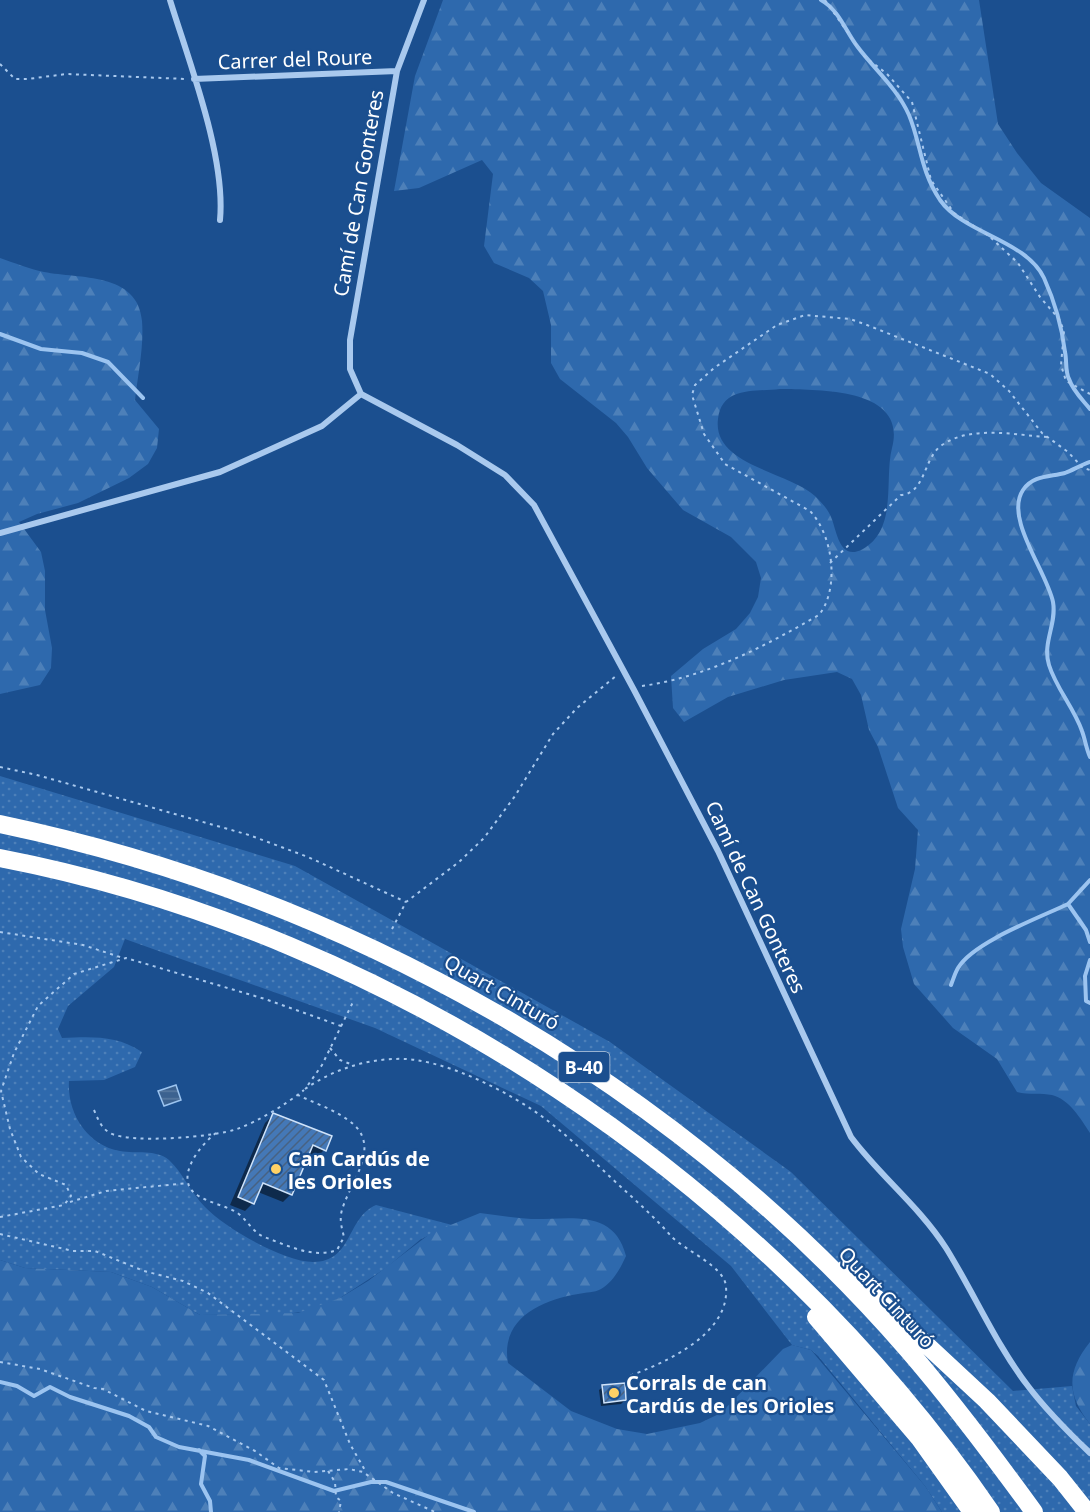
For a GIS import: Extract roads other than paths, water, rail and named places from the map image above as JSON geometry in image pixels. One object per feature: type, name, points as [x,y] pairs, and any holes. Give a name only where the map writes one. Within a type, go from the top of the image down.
[{"type":"highway","name":"Quart Cinturó","points":[[0,824],[93,846],[220,885],[317,923],[446,984],[524,1028],[641,1106],[743,1187],[799,1238],[907,1349],[990,1451],[1034,1512]]},
{"type":"highway","name":"B-40","points":[[0,858],[107,884],[200,913],[273,940],[400,999],[513,1061],[578,1103],[666,1168],[776,1263],[884,1373],[941,1443],[991,1512]]},
{"type":"highway","points":[[799,1238],[851,1273],[898,1316],[987,1401],[1060,1478],[1087,1512]]},
{"type":"highway","points":[[776,1263],[818,1321],[920,1439],[972,1512]]},
{"type":"street","points":[[170,0],[194,79],[220,184],[220,220]]},
{"type":"street","name":"Camí de Can Gonteres","points":[[424,0],[397,72],[350,340],[350,369],[361,394],[457,445],[512,482],[534,505],[718,850],[851,1137],[874,1168],[907,1197],[921,1214],[945,1248],[1027,1385],[1064,1428],[1090,1453]]},
{"type":"street","name":"Carrer del Roure","points":[[194,79],[397,72]]},
{"type":"street","points":[[0,533],[220,472],[322,426],[361,394]]},
{"type":"waterway","points":[[821,0],[833,9],[857,46],[892,87],[904,105],[913,126],[928,178],[940,200],[964,221],[1024,255],[1044,278],[1060,324],[1068,376],[1075,391],[1090,409]]},
{"type":"waterway","points":[[0,334],[41,349],[82,353],[108,362],[143,398]]},
{"type":"waterway","points":[[1090,462],[1065,473],[1042,477],[1032,482],[1023,490],[1019,502],[1019,515],[1023,530],[1053,602],[1053,618],[1047,649],[1049,665],[1079,723],[1090,757]]},
{"type":"waterway","points":[[1090,880],[1068,904],[1086,930],[1090,942]]},
{"type":"waterway","points":[[951,985],[958,968],[978,949],[1008,931],[1068,904]]},
{"type":"waterway","points":[[1090,960],[1085,976],[1086,1001],[1090,1003]]},
{"type":"waterway","points":[[0,1382],[17,1386],[34,1396],[50,1387],[70,1397],[129,1416],[149,1427],[156,1437],[179,1447],[249,1460],[334,1491],[371,1482],[386,1482],[474,1512]]},
{"type":"waterway","points":[[199,1450],[205,1456],[201,1484],[210,1501],[211,1512]]},
{"type":"place","name":"Can Cardús de les Orioles","points":[[276,1169]]},
{"type":"place","name":"Corrals de can Cardús de les Orioles","points":[[614,1393]]}]
